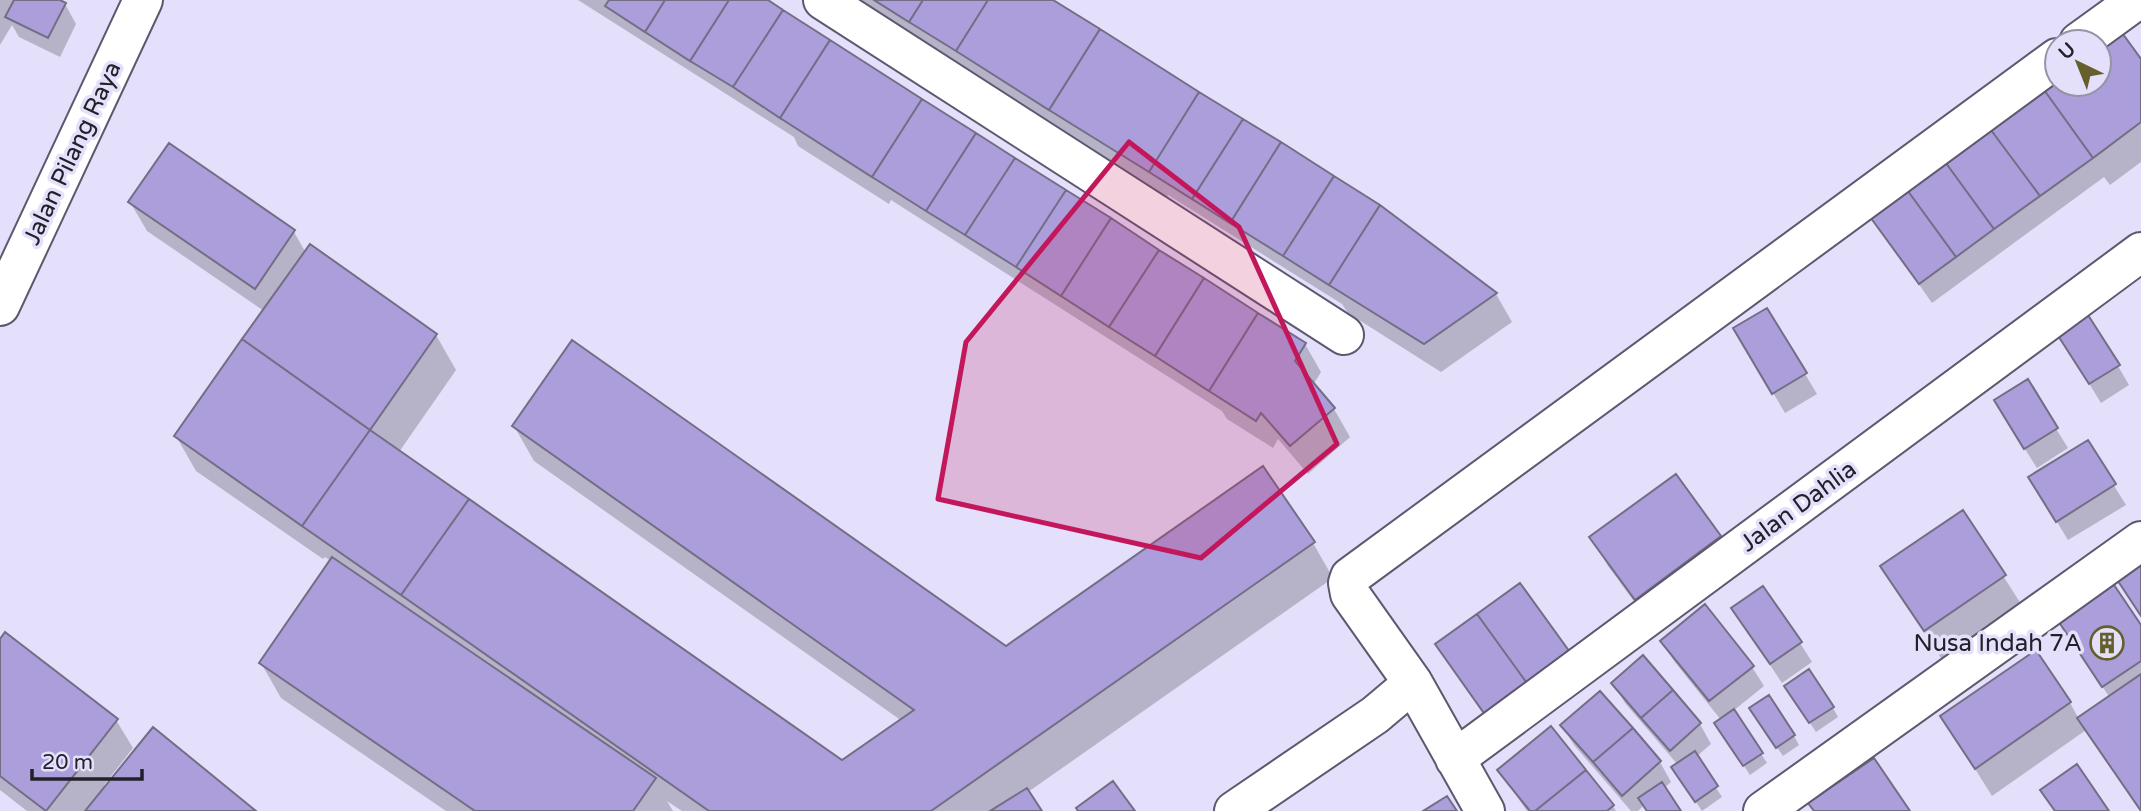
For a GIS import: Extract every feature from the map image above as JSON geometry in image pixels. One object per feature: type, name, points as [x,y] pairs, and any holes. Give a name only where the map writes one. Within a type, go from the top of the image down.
[{"type":"main road","name":"Jalan Pilang Raya","points":[[0,306],[143,0]]},
{"type":"main road","points":[[823,0],[1344,335]]},
{"type":"main road","points":[[2098,28],[2137,0]]},
{"type":"main road","points":[[1485,811],[1413,683],[1350,594],[1350,578],[2043,68]]},
{"type":"main road","name":"Jalan Dahlia","points":[[1455,759],[2141,252]]},
{"type":"main road","points":[[1762,811],[2141,541]]},
{"type":"main road","points":[[1234,811],[1375,715],[1413,683]]},
{"type":"highlighted area","points":[[1129,142],[1239,227],[1337,444],[1201,558],[938,499],[966,342]]},
{"type":"building","points":[[14,0],[60,0],[66,3],[48,38],[5,17]]},
{"type":"building","points":[[609,0],[665,0],[645,32],[605,6]]},
{"type":"building","points":[[665,0],[729,0],[690,61],[645,32]]},
{"type":"building","points":[[729,0],[768,0],[783,10],[733,87],[690,61]]},
{"type":"building","points":[[874,0],[923,0],[909,22]]},
{"type":"building","points":[[923,0],[988,0],[956,51],[909,22]]},
{"type":"building","points":[[988,0],[1053,0],[1100,29],[1049,110],[956,51]]},
{"type":"building","points":[[783,10],[830,40],[780,118],[733,87]]},
{"type":"building","points":[[1100,29],[1199,92],[1149,172],[1049,110]]},
{"type":"building","points":[[2120,30],[2141,59],[2141,122],[2093,158],[2050,98],[2113,98],[2113,35]]},
{"type":"building","points":[[830,40],[922,99],[872,177],[780,118]]},
{"type":"building","points":[[2042,87],[2043,98],[2050,98],[2093,158],[2040,196],[1988,126]]},
{"type":"building","points":[[1199,92],[1243,119],[1192,199],[1149,172]]},
{"type":"building","points":[[922,99],[976,133],[926,211],[872,177]]},
{"type":"building","points":[[1243,119],[1281,142],[1230,223],[1192,199]]},
{"type":"building","points":[[1988,126],[2040,196],[1994,229],[1943,159]]},
{"type":"building","points":[[976,133],[1015,158],[965,235],[926,211]]},
{"type":"building","points":[[1281,142],[1334,176],[1283,256],[1230,223]]},
{"type":"building","points":[[169,143],[295,230],[255,289],[128,202]]},
{"type":"building","points":[[1015,158],[1066,190],[1016,267],[965,235]]},
{"type":"building","points":[[1943,159],[1994,229],[1956,257],[1905,187]]},
{"type":"building","points":[[1334,176],[1380,205],[1329,285],[1283,256]]},
{"type":"building","points":[[1905,187],[1956,257],[1919,284],[1868,214]]},
{"type":"building","points":[[1066,190],[1111,218],[1061,296],[1016,267]]},
{"type":"building","points":[[1380,205],[1497,293],[1424,344],[1329,285]]},
{"type":"building","points":[[1111,218],[1159,250],[1109,327],[1061,296]]},
{"type":"building","points":[[310,244],[437,334],[370,430],[242,339]]},
{"type":"building","points":[[1159,250],[1204,278],[1155,356],[1109,327]]},
{"type":"building","points":[[1204,278],[1258,313],[1209,391],[1155,356]]},
{"type":"building","points":[[1767,308],[1807,373],[1772,394],[1733,328]]},
{"type":"building","points":[[1258,313],[1306,343],[1295,361],[1335,408],[1290,446],[1261,413],[1256,421],[1209,391]]},
{"type":"building","points":[[2088,315],[2120,365],[2089,384],[2057,334]]},
{"type":"building","points":[[242,339],[370,430],[302,526],[174,436]]},
{"type":"building","points":[[572,340],[1006,646],[1263,466],[1315,542],[931,811],[709,811],[401,595],[469,499],[842,760],[914,710],[512,426]]},
{"type":"building","points":[[2028,379],[2058,428],[2024,449],[1994,400]]},
{"type":"building","points":[[370,430],[469,499],[401,595],[302,526]]},
{"type":"building","points":[[2088,440],[2116,484],[2056,522],[2028,477]]},
{"type":"building","points":[[1676,474],[1721,536],[1635,600],[1589,537]]},
{"type":"building","points":[[1963,510],[2006,575],[1924,631],[1880,566]]},
{"type":"building","points":[[332,557],[656,778],[633,811],[475,811],[259,663]]},
{"type":"building","points":[[2141,561],[2141,616],[2116,578]]},
{"type":"building","name":"Nusa Indah 7A","points":[[2104,570],[2141,625],[2141,661],[2102,687],[2049,607]]},
{"type":"building","points":[[1520,583],[1572,655],[1529,686],[1477,614]]},
{"type":"building","points":[[1763,586],[1802,642],[1770,664],[1731,608]]},
{"type":"building","points":[[1705,604],[1754,666],[1709,701],[1660,641]]},
{"type":"building","points":[[1477,614],[1529,686],[1486,716],[1435,644]]},
{"type":"building","points":[[5,632],[118,719],[46,811],[0,776],[0,639]]},
{"type":"building","points":[[2036,650],[2071,702],[1975,769],[1940,716]]},
{"type":"building","points":[[1643,655],[1673,690],[1641,718],[1611,683]]},
{"type":"building","points":[[1809,669],[1834,707],[1809,723],[1784,686]]},
{"type":"building","points":[[2141,674],[2141,811],[2077,718]]},
{"type":"building","points":[[1673,690],[1701,723],[1670,751],[1641,718]]},
{"type":"building","points":[[1600,691],[1633,728],[1593,762],[1560,725]]},
{"type":"building","points":[[1769,695],[1795,735],[1776,748],[1749,708]]},
{"type":"building","points":[[1734,709],[1763,753],[1743,766],[1714,723]]},
{"type":"building","points":[[1551,726],[1586,770],[1535,811],[1530,811],[1497,770]]},
{"type":"building","points":[[153,727],[256,811],[85,811]]},
{"type":"building","points":[[1633,728],[1661,761],[1622,796],[1593,762]]},
{"type":"building","points":[[1695,751],[1718,786],[1695,802],[1671,767]]},
{"type":"building","points":[[1874,758],[1910,811],[1814,811],[1808,803]]},
{"type":"building","points":[[2077,764],[2109,811],[2055,811],[2040,790]]},
{"type":"building","points":[[1586,770],[1614,805],[1607,811],[1535,811]]},
{"type":"building","points":[[1113,781],[1135,811],[1078,811],[1076,808]]},
{"type":"building","points":[[1662,782],[1681,811],[1647,811],[1638,798]]},
{"type":"building","points":[[1027,788],[1042,811],[990,811]]},
{"type":"building","points":[[1447,796],[1457,811],[1423,811]]},
{"type":"place","name":"Nusa Indah 7A","points":[[2107,643]]}]
